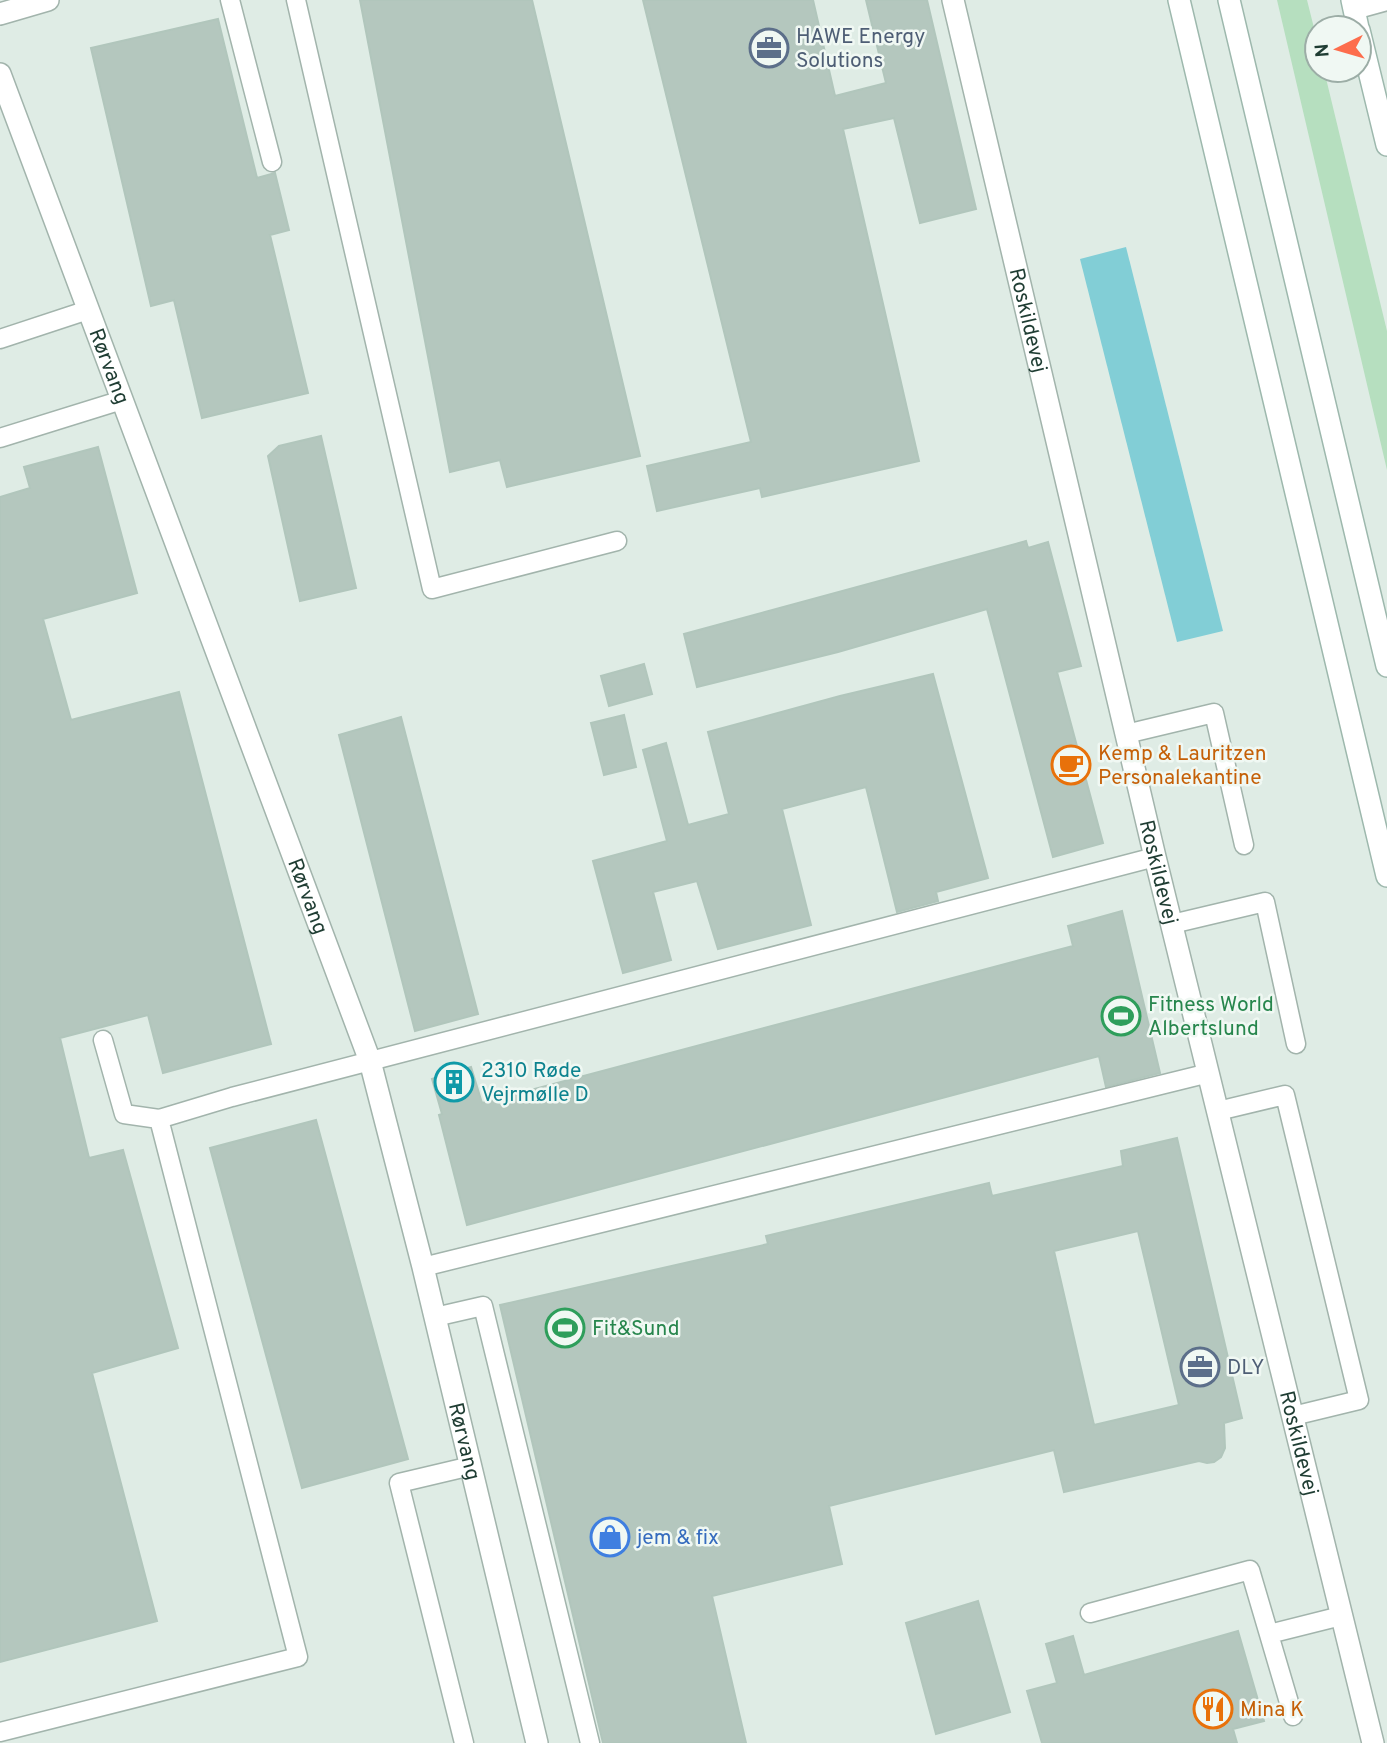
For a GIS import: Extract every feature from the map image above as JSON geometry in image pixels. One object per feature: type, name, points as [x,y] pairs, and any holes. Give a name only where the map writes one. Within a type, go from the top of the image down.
[{"type":"street","points":[[0,13],[48,0]]},
{"type":"street","name":"Roskildevej","points":[[953,0],[1155,857],[1373,1743]]},
{"type":"street","points":[[1179,0],[1387,876]]},
{"type":"street","points":[[1229,0],[1387,666]]},
{"type":"street","name":"Rørvang","points":[[0,74],[370,1061],[435,1317],[537,1743]]},
{"type":"street","points":[[1372,84],[1387,145]]},
{"type":"lane","points":[[230,0],[272,162]]},
{"type":"lane","points":[[296,0],[432,589],[617,541]]},
{"type":"lane","points":[[1362,14],[1387,1]]},
{"type":"lane","points":[[0,339],[88,310]]},
{"type":"lane","points":[[0,438],[122,400]]},
{"type":"lane","points":[[1126,734],[1214,713],[1244,845]]},
{"type":"lane","points":[[103,1040],[124,1114],[159,1119],[232,1097],[1155,857]]},
{"type":"lane","points":[[1172,924],[1265,902],[1296,1044]]},
{"type":"lane","points":[[423,1268],[1209,1073]]},
{"type":"lane","points":[[1218,1111],[1285,1095],[1359,1400],[1293,1416]]},
{"type":"lane","points":[[0,1732],[298,1657],[159,1119]]},
{"type":"lane","points":[[435,1317],[483,1306],[590,1743]]},
{"type":"lane","points":[[464,1743],[399,1483],[471,1466]]},
{"type":"lane","points":[[1090,1613],[1250,1570],[1293,1716]]},
{"type":"lane","points":[[1269,1634],[1341,1616]]},
{"type":"green space","points":[[1277,0],[1307,0],[1310,14],[1303,14],[1303,84],[1327,84],[1387,331],[1387,470]]},
{"type":"water","points":[[1126,247],[1223,631],[1177,642],[1080,259]]},
{"type":"building","points":[[360,0],[532,0],[640,456],[507,487],[500,460],[450,472]]},
{"type":"building","points":[[643,0],[813,0],[835,96],[886,83],[866,0],[927,0],[976,209],[920,223],[894,118],[843,129],[919,461],[762,497],[760,488],[657,511],[647,466],[751,442]]},
{"type":"building","points":[[218,19],[257,178],[275,173],[289,230],[270,235],[308,393],[202,418],[174,300],[151,306],[91,48]]},
{"type":"building","points":[[321,436],[356,588],[300,601],[268,456],[279,446]]},
{"type":"building","points":[[98,447],[137,593],[43,619],[71,720],[179,692],[271,1044],[163,1073],[148,1015],[60,1038],[89,1158],[123,1150],[178,1348],[92,1373],[157,1621],[0,1662],[0,497],[30,488],[24,467]]},
{"type":"building","points":[[1026,541],[1028,548],[1048,542],[1081,666],[1057,672],[1103,843],[1053,857],[987,609],[838,652],[697,687],[684,634]]},
{"type":"building","points":[[644,664],[652,694],[609,706],[601,676]]},
{"type":"building","points":[[933,674],[988,878],[936,892],[938,901],[897,912],[866,787],[782,809],[811,925],[718,949],[697,881],[653,892],[671,960],[623,973],[593,861],[667,841],[643,750],[666,743],[688,825],[729,814],[708,732]]},
{"type":"building","points":[[624,715],[636,767],[604,775],[591,723]]},
{"type":"building","points":[[401,717],[478,1014],[415,1031],[339,735]]},
{"type":"building","points":[[1122,911],[1160,1073],[1106,1087],[1099,1056],[467,1225],[432,1079],[471,1067],[482,1103],[1073,946],[1068,926]]},
{"type":"building","points":[[316,1120],[408,1459],[302,1488],[210,1148]]},
{"type":"building","points":[[1177,1138],[1242,1418],[1224,1423],[1225,1448],[1221,1457],[1214,1462],[1199,1461],[1064,1492],[1054,1450],[829,1506],[842,1564],[712,1596],[746,1743],[603,1743],[500,1305],[768,1244],[766,1236],[989,1183],[992,1196],[1123,1166],[1121,1151]],"holes":[[[1138,1231],[1179,1405],[1094,1425],[1054,1251]]]},
{"type":"building","points":[[978,1601],[1010,1712],[936,1734],[906,1623]]},
{"type":"building","points":[[1238,1631],[1264,1721],[1233,1729],[1237,1743],[1042,1743],[1027,1691],[1057,1683],[1046,1644],[1073,1636],[1084,1675]]},
{"type":"place","name":"HAWE Energy Solutions","points":[[769,48]]},
{"type":"place","name":"Kemp & Lauritzen Personalekantine","points":[[1071,765]]},
{"type":"place","name":"Fitness World Albertslund","points":[[1121,1016]]},
{"type":"place","name":"2310 Røde Vejrmølle D","points":[[454,1082]]},
{"type":"place","name":"Fit&Sund","points":[[565,1328]]},
{"type":"place","name":"DLY","points":[[1200,1367]]},
{"type":"place","name":"jem & fix","points":[[610,1537]]},
{"type":"place","name":"Mina K","points":[[1213,1709]]}]
